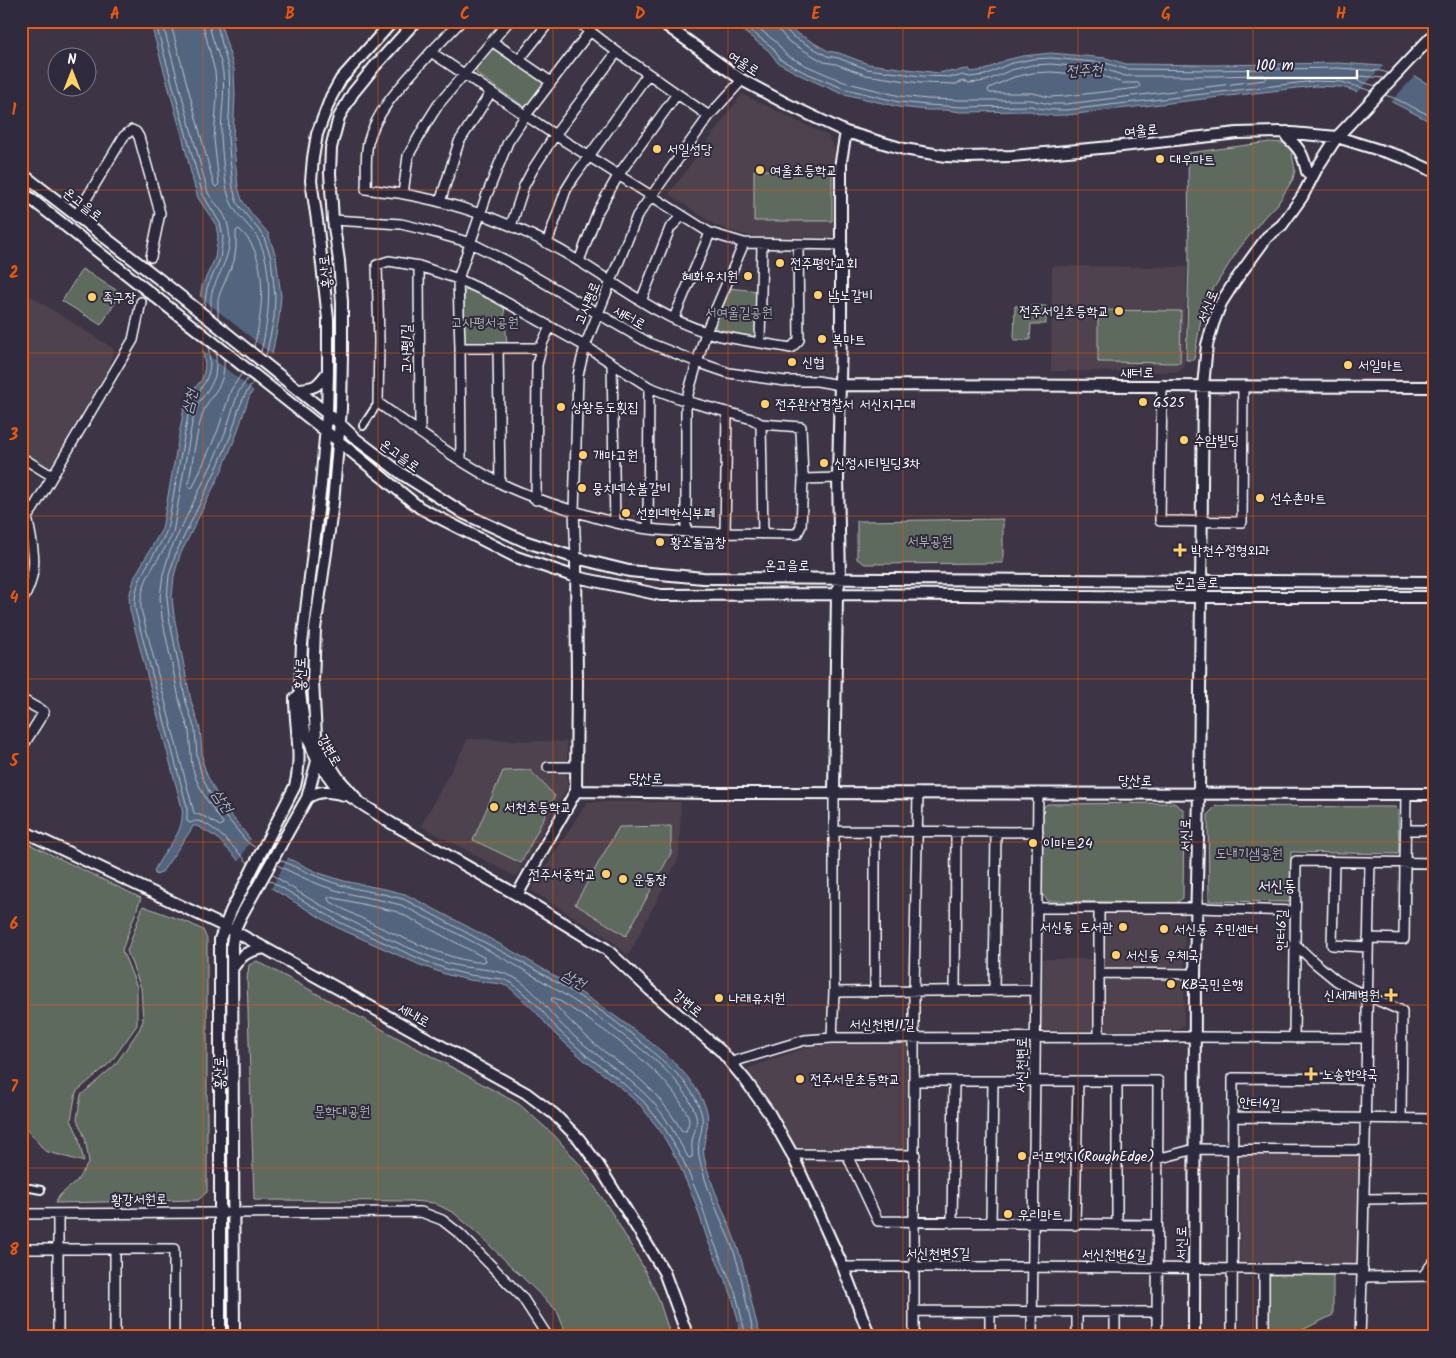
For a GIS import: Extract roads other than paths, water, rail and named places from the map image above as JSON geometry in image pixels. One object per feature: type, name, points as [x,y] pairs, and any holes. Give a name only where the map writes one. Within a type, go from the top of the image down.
[{"type":"street","name":"홍산로","points":[[220,1337],[220,939],[231,911],[295,786],[298,772],[295,696],[300,693],[302,644],[326,432],[328,319],[311,181],[317,134],[331,97],[341,79],[393,21]]},
{"type":"street","name":"홍산로","points":[[234,1337],[232,944],[234,931],[241,916],[306,798],[319,755],[313,681],[315,629],[333,503],[341,391],[342,302],[332,220],[331,148],[339,117],[354,92],[416,21]]},
{"type":"street","points":[[461,21],[431,52],[388,102],[375,123],[368,144],[366,189],[402,194],[480,213],[547,243],[641,301],[706,332],[791,348],[799,340],[798,245]]},
{"type":"street","points":[[402,194],[408,156],[426,124],[438,105],[509,21]]},
{"type":"street","points":[[519,60],[550,21]]},
{"type":"street","points":[[577,21],[617,52],[709,116]]},
{"type":"street","name":"여울로","points":[[660,21],[742,80],[785,103],[846,132],[904,149],[946,156],[1012,156],[1237,133],[1287,132],[1337,137],[1402,157],[1435,172]]},
{"type":"street","points":[[461,460],[458,279],[480,213],[508,142],[526,115],[590,31]]},
{"type":"street","name":"서신로","points":[[1194,1337],[1195,974],[1199,793],[1203,386],[1207,345],[1221,303],[1249,259],[1267,237],[1282,225],[1302,197],[1313,175],[1337,137],[1434,33]]},
{"type":"street","points":[[493,42],[551,82]]},
{"type":"street","points":[[431,52],[555,135],[710,233],[744,243],[842,245]]},
{"type":"street","points":[[511,226],[524,186],[534,169],[555,135],[617,52]]},
{"type":"street","points":[[547,243],[566,190],[648,74]]},
{"type":"street","name":"고사평로","points":[[576,577],[574,512],[578,375],[585,346],[637,216],[709,116],[742,80]]},
{"type":"street","points":[[440,202],[459,142],[491,92]]},
{"type":"street","points":[[579,261],[598,211],[619,174],[677,94]]},
{"type":"street","points":[[76,216],[124,136],[132,130],[136,132],[160,213],[151,257]]},
{"type":"street","points":[[832,1038],[837,594],[840,579],[838,478],[842,245],[841,161],[846,132]]},
{"type":"street","points":[[1287,132],[1287,137],[1300,149],[1307,172],[1313,175]]},
{"type":"street","name":"온고을로","points":[[21,173],[159,279],[402,474],[464,514],[524,541],[576,558],[629,571],[703,578],[1435,582]]},
{"type":"street","name":"온고을로","points":[[21,191],[311,419],[420,508],[516,556],[576,577],[661,595],[1435,597]]},
{"type":"street","points":[[641,301],[670,228],[682,216]]},
{"type":"street","name":"새터로","points":[[332,220],[401,224],[470,243],[508,261],[649,343],[729,373],[786,381],[817,381],[840,385],[1435,387]]},
{"type":"street","points":[[674,318],[710,233]]},
{"type":"street","points":[[686,532],[686,401],[706,332],[744,243]]},
{"type":"street","points":[[104,256],[112,244]]},
{"type":"street","points":[[760,343],[762,244]]},
{"type":"street","name":"고사평1길","points":[[378,404],[377,265],[389,261],[419,266],[420,432]]},
{"type":"street","points":[[363,426],[378,404],[461,460],[500,483],[536,500],[615,523],[648,529],[724,534],[797,534],[800,526],[803,479],[801,427],[762,424],[752,419],[686,401],[649,387],[585,346],[491,294],[458,279],[419,266]]},
{"type":"street","points":[[21,603],[32,581],[35,553],[24,518],[52,476],[133,340],[141,302]]},
{"type":"street","points":[[536,500],[537,365],[541,348],[550,327]]},
{"type":"street","points":[[460,348],[541,348]]},
{"type":"street","points":[[498,348],[500,483]]},
{"type":"street","points":[[612,364],[615,523]]},
{"type":"street","points":[[298,389],[312,389],[319,384],[328,372]]},
{"type":"street","points":[[1162,385],[1160,521],[1242,522],[1243,386]]},
{"type":"street","points":[[648,529],[649,387]]},
{"type":"street","points":[[724,534],[728,412]]},
{"type":"street","points":[[762,424],[763,534]]},
{"type":"street","points":[[21,457],[52,476]]},
{"type":"street","points":[[803,479],[838,478]]},
{"type":"street","points":[[517,895],[576,791],[576,577]]},
{"type":"street","name":"강변로","points":[[300,693],[305,731],[336,788],[362,806],[517,895],[606,949],[650,990],[700,1031],[732,1062],[769,1113],[792,1154],[843,1267],[870,1337]]},
{"type":"street","points":[[21,699],[44,712],[21,749]]},
{"type":"street","name":"강변로","points":[[319,755],[362,806]]},
{"type":"street","points":[[548,766],[576,767]]},
{"type":"street","points":[[306,798],[314,793],[326,791],[346,795]]},
{"type":"street","name":"당산로","points":[[576,791],[1435,794]]},
{"type":"street","points":[[914,1337],[914,991],[918,793]]},
{"type":"street","name":"서신천변로","points":[[1032,1337],[1038,793]]},
{"type":"street","points":[[1334,862],[1332,945],[1404,939],[1406,794]]},
{"type":"street","name":"세내로","points":[[21,830],[234,931],[526,1093],[554,1114],[579,1139],[599,1166],[648,1244],[664,1272],[688,1337]]},
{"type":"street","points":[[1406,830],[1435,830]]},
{"type":"street","points":[[834,831],[1038,832]]},
{"type":"street","points":[[875,831],[875,991]]},
{"type":"street","points":[[955,991],[956,832]]},
{"type":"street","points":[[994,991],[996,832]]},
{"type":"street","name":"안터6길","points":[[1294,1038],[1296,861],[1435,863]]},
{"type":"street","points":[[1360,1337],[1365,1199],[1370,862]]},
{"type":"street","points":[[1037,908],[1197,908],[1295,911]]},
{"type":"street","points":[[1099,908],[1099,1037]]},
{"type":"street","points":[[1294,943],[1337,980],[1352,989],[1402,1011],[1401,1119]]},
{"type":"street","points":[[232,969],[239,958],[250,950],[265,948]]},
{"type":"street","points":[[1099,973],[1195,974]]},
{"type":"street","points":[[834,992],[1036,990]]},
{"type":"street","points":[[1195,1037],[1334,1038],[1366,1043]]},
{"type":"street","name":"서신천변11길","points":[[732,1062],[805,1040],[832,1038],[1195,1037]]},
{"type":"street","name":"안터4길","points":[[1366,1079],[1233,1078],[1232,1117],[1435,1119]]},
{"type":"street","points":[[915,1081],[1158,1081],[1157,1337]]},
{"type":"street","points":[[952,1223],[954,1081]]},
{"type":"street","points":[[991,1223],[993,1082]]},
{"type":"street","points":[[1075,1225],[1078,1082]]},
{"type":"street","points":[[1118,1082],[1118,1225]]},
{"type":"street","points":[[1232,1117],[1232,1337]]},
{"type":"street","points":[[1157,1159],[1195,1149],[1365,1150]]},
{"type":"street","points":[[792,1154],[915,1155]]},
{"type":"street","points":[[847,1154],[878,1221],[1157,1225]]},
{"type":"street","points":[[21,1188],[41,1190]]},
{"type":"street","points":[[1365,1199],[1435,1198]]},
{"type":"street","name":"황강서원로","points":[[21,1214],[421,1212],[442,1220],[460,1234],[522,1296],[548,1337]]},
{"type":"street","points":[[58,1214],[58,1337]]},
{"type":"street","points":[[21,1249],[174,1249],[174,1337]]},
{"type":"street","points":[[114,1249],[115,1337]]},
{"type":"street","points":[[1423,1276],[1435,1260]]},
{"type":"street","name":"서신천변5길","points":[[843,1267],[1032,1267]]},
{"type":"street","name":"서신천변6길","points":[[1032,1267],[1264,1270],[1435,1276]]},
{"type":"street","points":[[1264,1270],[1264,1336]]},
{"type":"street","points":[[914,1311],[1157,1312]]},
{"type":"street","points":[[990,1311],[990,1337]]},
{"type":"street","points":[[1077,1311],[1077,1337]]},
{"type":"street","points":[[1115,1312],[1115,1337]]},
{"type":"water","name":"삼천","points":[[150,21],[220,21],[234,69],[233,138],[238,187],[242,200],[268,233],[276,257],[281,296],[272,355],[266,370],[249,397],[222,470],[180,555],[174,576],[172,597],[174,616],[191,701],[200,729],[203,763],[207,775],[223,805],[250,839],[319,873],[344,881],[405,894],[518,954],[600,1005],[661,1051],[682,1071],[700,1095],[708,1114],[703,1151],[704,1157],[738,1249],[761,1337],[742,1337],[732,1296],[708,1241],[695,1202],[678,1162],[661,1132],[641,1106],[555,1034],[534,1010],[509,987],[448,975],[420,965],[336,927],[273,889],[248,870],[216,837],[197,826],[193,826],[162,872],[157,875],[155,874],[154,871],[158,863],[177,834],[182,818],[182,808],[130,610],[129,597],[135,576],[162,529],[184,408],[192,392],[202,379],[204,372],[200,298],[202,286],[215,258],[218,237],[216,225],[198,198]]},
{"type":"water","name":"전주천","points":[[730,21],[785,21],[795,32],[828,51],[868,64],[939,73],[969,69],[970,72],[985,70],[1006,60],[1051,53],[1106,58],[1126,64],[1339,63],[1382,66],[1416,77],[1435,88],[1435,124],[1392,102],[1341,87],[1315,86],[1067,115],[1044,115],[1031,111],[961,112],[899,107],[840,93],[802,76],[778,63],[769,51]]},
{"type":"tunnel","points":[[141,302],[151,257]]},
{"type":"place","name":"서일성당","points":[[657,149]]},
{"type":"place","name":"대우마트","points":[[1160,159]]},
{"type":"place","name":"여울초등학교","points":[[760,170]]},
{"type":"place","name":"전주평안교회","points":[[780,263]]},
{"type":"place","name":"혜화유치원","points":[[748,276]]},
{"type":"place","name":"남노갈비","points":[[818,295]]},
{"type":"place","name":"족구장","points":[[92,297]]},
{"type":"place","name":"전주서일초등학교","points":[[1119,311]]},
{"type":"place","name":"복마트","points":[[822,339]]},
{"type":"place","name":"신협","points":[[792,362]]},
{"type":"place","name":"서일마트","points":[[1348,365]]},
{"type":"place","name":"GS25","points":[[1143,402]]},
{"type":"place","name":"전주완산경찰서 서신지구대","points":[[765,404]]},
{"type":"place","name":"상왕등도횟집","points":[[561,407]]},
{"type":"place","name":"수암빌딩","points":[[1184,440]]},
{"type":"place","name":"개마고원","points":[[583,455]]},
{"type":"place","name":"신정시티빌딩3차","points":[[824,463]]},
{"type":"place","name":"뭉치네숫불갈비","points":[[582,488]]},
{"type":"place","name":"선수촌마트","points":[[1260,498]]},
{"type":"place","name":"선희네한식부페","points":[[626,513]]},
{"type":"place","name":"황소돌곱창","points":[[660,542]]},
{"type":"place","name":"박천수정형외과","points":[[1180,550]]},
{"type":"place","name":"서천초등학교","points":[[494,807]]},
{"type":"place","name":"이마트24","points":[[1033,843]]},
{"type":"place","name":"전주서중학교","points":[[606,874]]},
{"type":"place","name":"운동장","points":[[623,879]]},
{"type":"place","name":"서신동 도서관","points":[[1123,927]]},
{"type":"place","name":"서신동 주민센터","points":[[1164,929]]},
{"type":"place","name":"서신동 우체국","points":[[1116,955]]},
{"type":"place","name":"KB국민은행","points":[[1171,984]]},
{"type":"place","name":"신세계병원","points":[[1391,995]]},
{"type":"place","name":"나래유치원","points":[[719,998]]},
{"type":"place","name":"노송한약국","points":[[1311,1074]]},
{"type":"place","name":"전주서문초등학교","points":[[800,1079]]},
{"type":"place","name":"러프엣지(RoughEdge)","points":[[1022,1156]]},
{"type":"place","name":"우리마트","points":[[1008,1214]]},
{"type":"district","name":"서신동","points":[[1277,885]]},
{"type":"park label","name":"서여울길공원","points":[[739,312]]},
{"type":"park label","name":"고사평서공원","points":[[485,322]]},
{"type":"park label","name":"서부공원","points":[[930,541]]},
{"type":"park label","name":"도내기샘공원","points":[[1249,853]]},
{"type":"park label","name":"문학대공원","points":[[342,1111]]}]
